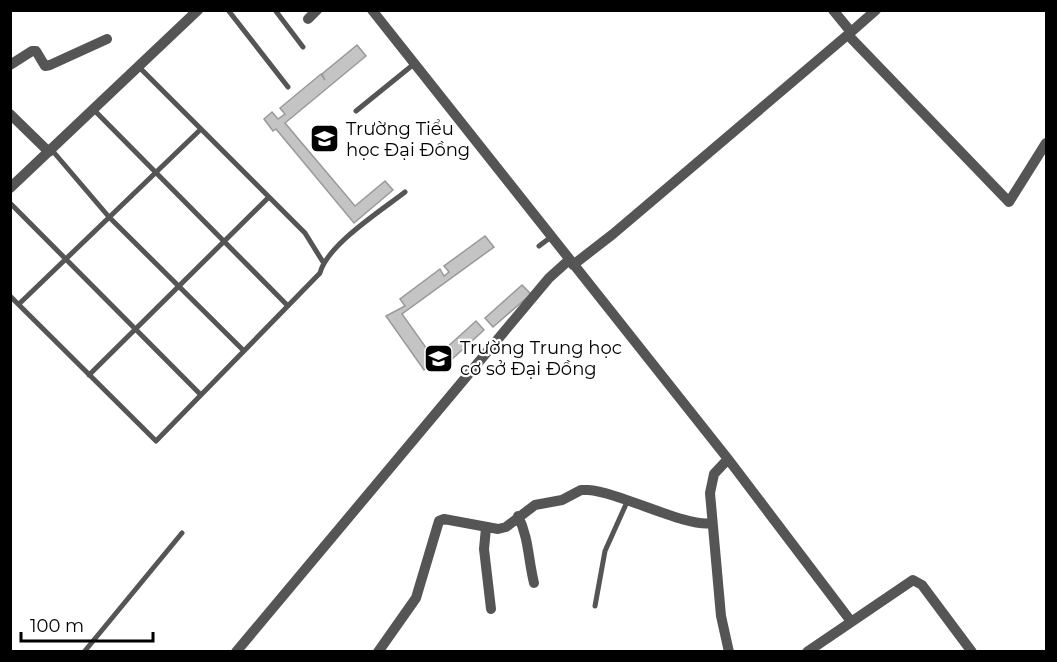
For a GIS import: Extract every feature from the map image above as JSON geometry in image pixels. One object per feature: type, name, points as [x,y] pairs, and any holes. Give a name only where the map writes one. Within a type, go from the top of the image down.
[{"type":"street","points":[[12,185],[198,10]]},
{"type":"street","points":[[308,19],[317,10]]},
{"type":"street","points":[[372,10],[728,459],[850,620]]},
{"type":"street","points":[[833,10],[849,33],[1009,202],[1047,143]]},
{"type":"street","points":[[236,651],[549,278],[630,221],[876,10]]},
{"type":"street","points":[[10,65],[32,51],[36,51],[45,66],[50,65],[107,39]]},
{"type":"street","points":[[10,114],[50,150]]},
{"type":"street","points":[[728,459],[716,470],[712,480],[712,523],[723,635],[729,651]]},
{"type":"street","points":[[378,651],[416,598],[439,521],[456,521],[486,528],[506,526],[535,505],[568,498],[581,490],[593,490],[627,501],[638,502],[699,525],[712,523]]},
{"type":"street","points":[[518,516],[528,537],[526,550],[534,583]]},
{"type":"street","points":[[486,528],[484,549],[491,609]]},
{"type":"street","points":[[807,651],[841,630],[850,620],[882,602],[908,582],[916,580],[972,651]]},
{"type":"lane","points":[[228,10],[288,87]]},
{"type":"lane","points":[[275,10],[303,47]]},
{"type":"lane","points":[[356,111],[414,64]]},
{"type":"lane","points":[[138,66],[305,233],[323,262]]},
{"type":"lane","points":[[93,109],[288,306]]},
{"type":"lane","points":[[19,304],[201,129]]},
{"type":"lane","points":[[50,150],[109,217],[244,351]]},
{"type":"lane","points":[[10,296],[156,441],[320,273],[323,262],[405,192]]},
{"type":"lane","points":[[89,375],[269,197]]},
{"type":"lane","points":[[10,203],[201,395]]},
{"type":"lane","points":[[539,246],[551,237]]},
{"type":"lane","points":[[595,606],[605,552],[627,501]]},
{"type":"lane","points":[[84,651],[182,533]]},
{"type":"building","points":[[357,45],[366,56],[285,123],[355,206],[385,181],[393,190],[354,223],[276,129],[273,131],[264,119],[272,112],[278,119],[285,114],[280,108],[321,74],[325,80],[322,74]]},
{"type":"building","points":[[485,236],[494,247],[402,314],[434,359],[476,321],[484,330],[438,372],[432,364],[424,370],[386,316],[405,306],[400,299],[440,269],[444,276],[449,272],[444,266]]},
{"type":"building","points":[[522,285],[531,294],[493,327],[485,318]]},
{"type":"place","name":"Trường Tiểu học Đại Đồng","points":[[325,139]]},
{"type":"place","name":"Trường Trung học cơ sở Đại Đồng","points":[[439,358]]}]
